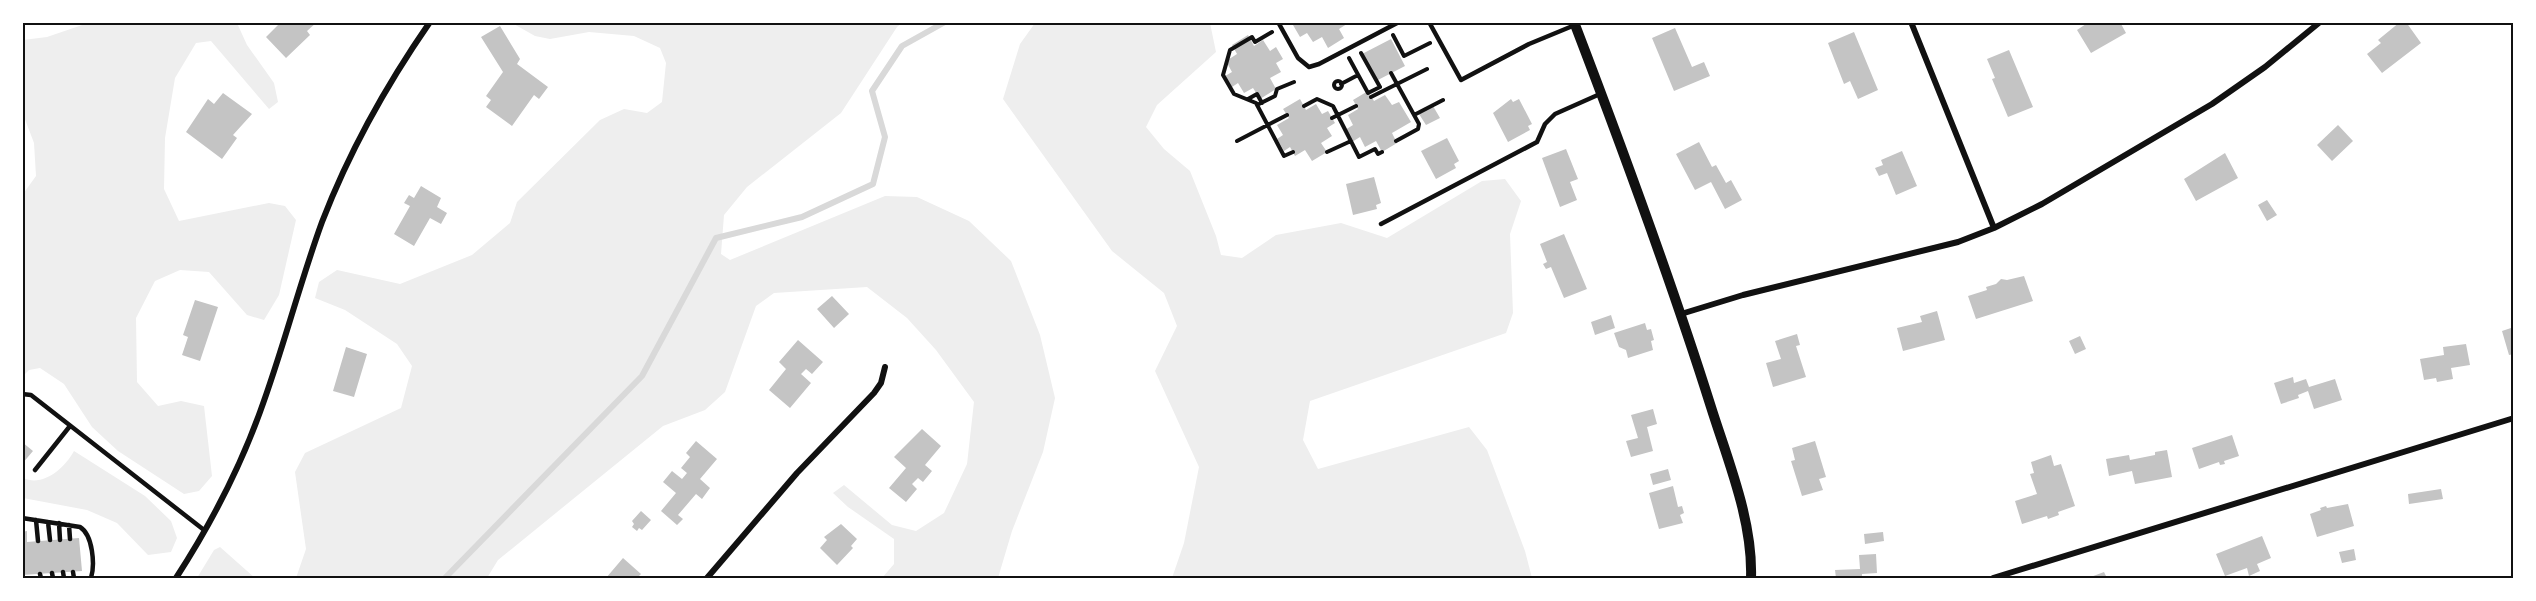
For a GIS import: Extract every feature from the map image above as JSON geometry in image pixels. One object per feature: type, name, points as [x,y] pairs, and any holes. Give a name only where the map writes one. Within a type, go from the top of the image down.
[{"type":"street","points":[[176,579],[204,530],[259,415],[322,222],[343,174],[392,80],[430,22]]},
{"type":"street","points":[[1911,22],[1994,228]]},
{"type":"street","points":[[1681,314],[1743,295],[1958,242],[1994,228],[2035,208],[2212,104],[2265,67],[2320,22]]},
{"type":"street","points":[[1575,24],[1681,314],[1736,485],[1749,544],[1751,579]]},
{"type":"street","points":[[707,579],[797,473],[873,393],[881,383],[885,367]]},
{"type":"street","points":[[1993,579],[2514,418]]},
{"type":"lane","points":[[1280,25],[1302,64],[1309,67],[1399,22]]},
{"type":"lane","points":[[1429,22],[1461,80],[1529,44],[1575,24]]},
{"type":"lane","points":[[1381,224],[1537,142],[1545,124],[1555,114],[1600,94]]},
{"type":"lane","points":[[22,394],[32,395],[204,530]]},
{"type":"lane","points":[[35,470],[70,426]]},
{"type":"lane","points":[[22,518],[80,527],[88,535],[91,579]]},
{"type":"lane","points":[[36,520],[38,541]]},
{"type":"lane","points":[[48,522],[50,540]]},
{"type":"lane","points":[[59,524],[60,540]]},
{"type":"lane","points":[[69,525],[70,539]]},
{"type":"lane","points":[[73,572],[74,579]]},
{"type":"path","points":[[1259,104],[1234,93],[1223,75],[1230,50],[1252,37],[1255,42],[1280,25]]},
{"type":"path","points":[[1385,39],[1393,35],[1404,56],[1438,38]]},
{"type":"path","points":[[1369,48],[1349,58],[1368,93],[1397,84],[1426,69]]},
{"type":"path","points":[[1361,52],[1380,87],[1371,98]]},
{"type":"path","points":[[1391,73],[1419,124],[1418,129],[1396,141]]},
{"type":"path","points":[[1341,84],[1358,75]]},
{"type":"path","points":[[1259,104],[1275,96],[1277,89],[1294,82]]},
{"type":"path","points":[[1248,99],[1257,94],[1268,125],[1284,156],[1293,152]]},
{"type":"path","points":[[1304,106],[1317,99],[1333,106],[1359,158],[1375,149],[1378,154],[1382,152]]},
{"type":"path","points":[[1414,115],[1443,100]]},
{"type":"path","points":[[1332,118],[1356,106]]},
{"type":"path","points":[[1237,141],[1287,115]]},
{"type":"path","points":[[1327,152],[1351,141]]},
{"type":"shaded area","points":[[91,22],[237,23],[247,45],[274,83],[278,102],[269,109],[211,41],[196,43],[175,78],[165,138],[164,189],[179,221],[269,203],[285,206],[296,220],[279,295],[264,320],[247,315],[209,272],[180,270],[155,281],[136,318],[137,382],[158,406],[181,401],[204,406],[212,476],[199,491],[184,494],[118,451],[92,427],[64,384],[40,368],[29,370],[23,376],[23,194],[36,176],[34,143],[23,114],[23,40],[47,37]]},
{"type":"shaded area","points":[[512,23],[902,23],[897,27],[841,113],[747,187],[724,215],[721,254],[730,260],[885,196],[917,197],[969,221],[1011,261],[1040,335],[1055,398],[1043,452],[1012,531],[998,578],[882,578],[894,564],[894,539],[848,507],[833,493],[844,485],[892,525],[916,531],[944,513],[967,464],[974,402],[936,350],[907,318],[867,287],[774,293],[756,306],[725,392],[705,410],[663,426],[498,560],[487,578],[296,578],[306,549],[295,472],[305,453],[401,408],[412,366],[397,344],[345,310],[315,298],[319,282],[337,270],[400,284],[472,255],[510,223],[517,202],[600,120],[624,109],[647,113],[662,102],[666,63],[660,48],[634,36],[589,32],[550,39],[535,36]]},
{"type":"shaded area","points":[[1035,23],[1210,23],[1216,52],[1157,105],[1146,127],[1164,149],[1190,171],[1216,236],[1221,255],[1242,258],[1276,235],[1341,223],[1387,238],[1482,181],[1505,179],[1521,201],[1510,234],[1513,313],[1506,333],[1310,401],[1303,440],[1318,469],[1469,427],[1487,450],[1525,551],[1532,578],[1172,578],[1184,543],[1199,467],[1155,371],[1177,326],[1164,293],[1112,251],[1003,99],[1020,44]]},
{"type":"shaded area","points":[[74,451],[145,496],[171,521],[177,538],[171,552],[148,555],[117,523],[87,510],[23,498],[23,478],[38,480],[52,475],[65,464]]},
{"type":"shaded area","points":[[220,547],[255,578],[197,578],[214,550]]},
{"type":"building","points":[[281,22],[317,22],[307,31],[310,35],[286,58],[266,37]]},
{"type":"building","points":[[1297,22],[1350,22],[1339,29],[1344,38],[1328,48],[1322,37],[1313,42],[1307,33],[1300,37],[1293,25]]},
{"type":"building","points":[[2089,22],[2120,22],[2126,33],[2091,53],[2077,30]]},
{"type":"building","points":[[2400,22],[2406,22],[2421,43],[2382,73],[2367,54],[2381,43],[2378,40]]},
{"type":"building","points":[[500,26],[520,59],[517,64],[548,87],[539,99],[534,95],[512,126],[486,107],[491,100],[486,96],[503,72],[481,37]]},
{"type":"building","points":[[1675,28],[1692,67],[1704,62],[1710,76],[1674,91],[1652,38]]},
{"type":"building","points":[[1854,32],[1878,90],[1858,99],[1850,81],[1844,84],[1828,43]]},
{"type":"building","points":[[1248,35],[1254,46],[1263,40],[1270,51],[1276,47],[1283,59],[1276,63],[1281,72],[1270,78],[1276,89],[1260,99],[1253,88],[1244,93],[1238,83],[1232,87],[1225,76],[1232,72],[1226,61],[1237,54],[1232,45]]},
{"type":"building","points":[[1391,39],[1405,66],[1376,81],[1362,54]]},
{"type":"building","points":[[2009,50],[2033,107],[2008,117],[1992,79],[1995,78],[1987,59]]},
{"type":"building","points":[[1368,91],[1374,101],[1385,95],[1392,105],[1399,102],[1411,122],[1392,133],[1397,143],[1382,152],[1376,141],[1365,147],[1360,137],[1352,142],[1345,130],[1353,125],[1348,115],[1358,109],[1353,100]]},
{"type":"building","points":[[223,93],[252,114],[233,135],[237,138],[222,159],[186,132],[208,99],[214,104]]},
{"type":"building","points":[[1300,99],[1306,110],[1316,104],[1322,114],[1328,111],[1335,123],[1327,128],[1332,136],[1321,143],[1327,152],[1312,161],[1305,150],[1295,156],[1290,147],[1284,151],[1277,139],[1283,135],[1277,125],[1289,118],[1283,109]]},
{"type":"building","points":[[1511,99],[1513,102],[1519,99],[1532,124],[1528,126],[1530,130],[1508,142],[1493,113]]},
{"type":"building","points":[[1433,106],[1440,118],[1426,125],[1419,114]]},
{"type":"building","points":[[2338,125],[2353,141],[2332,161],[2317,145]]},
{"type":"building","points":[[1447,138],[1459,161],[1454,164],[1456,168],[1436,179],[1421,151]]},
{"type":"building","points":[[1699,142],[1712,167],[1716,165],[1726,183],[1731,180],[1742,200],[1725,209],[1711,182],[1695,190],[1676,154]]},
{"type":"building","points":[[1566,149],[1578,179],[1570,182],[1577,200],[1560,207],[1542,158]]},
{"type":"building","points":[[1902,151],[1917,186],[1896,195],[1887,173],[1879,176],[1875,168],[1883,165],[1881,160]]},
{"type":"building","points":[[2225,153],[2238,178],[2196,201],[2184,179]]},
{"type":"building","points":[[1374,177],[1381,203],[1376,205],[1377,209],[1353,215],[1346,184]]},
{"type":"building","points":[[421,186],[441,198],[437,207],[447,213],[441,224],[430,218],[414,246],[394,234],[410,206],[404,203],[409,195],[414,198]]},
{"type":"building","points":[[2267,200],[2277,215],[2267,221],[2258,205]]},
{"type":"building","points":[[1564,234],[1587,289],[1564,298],[1551,267],[1546,269],[1543,264],[1547,262],[1540,244]]},
{"type":"building","points":[[2024,276],[2033,301],[1976,319],[1968,296],[1987,290],[1986,287],[1996,284],[2001,279]]},
{"type":"building","points":[[832,296],[849,314],[834,328],[817,309]]},
{"type":"building","points":[[195,300],[218,307],[200,361],[182,355],[188,337],[183,335]]},
{"type":"building","points":[[1937,311],[1945,340],[1903,351],[1897,328],[1922,322],[1920,316]]},
{"type":"building","points":[[1611,315],[1615,328],[1595,335],[1591,322]]},
{"type":"building","points":[[1645,323],[1647,330],[1651,329],[1654,340],[1651,341],[1653,350],[1628,358],[1626,350],[1619,347],[1614,333]]},
{"type":"building","points":[[2514,327],[2514,354],[2509,355],[2502,331]]},
{"type":"building","points":[[1797,334],[1800,345],[1796,346],[1806,377],[1773,387],[1766,363],[1781,359],[1775,341]]},
{"type":"building","points":[[2080,336],[2086,349],[2075,354],[2069,341]]},
{"type":"building","points":[[798,340],[823,362],[812,374],[806,369],[801,374],[811,383],[790,408],[769,390],[786,369],[779,362]]},
{"type":"building","points":[[2466,344],[2470,365],[2451,368],[2453,379],[2437,382],[2436,378],[2424,380],[2420,359],[2444,355],[2443,347]]},
{"type":"building","points":[[346,347],[367,354],[354,397],[333,391]]},
{"type":"building","points":[[2293,377],[2294,383],[2306,379],[2309,387],[2335,379],[2342,400],[2314,409],[2308,391],[2298,395],[2299,398],[2281,404],[2274,383]]},
{"type":"building","points":[[1653,409],[1657,424],[1647,427],[1653,451],[1631,457],[1626,441],[1638,438],[1631,415]]},
{"type":"building","points":[[922,429],[941,446],[925,465],[932,471],[923,482],[918,478],[912,484],[917,489],[906,502],[889,488],[906,468],[894,457]]},
{"type":"building","points":[[2232,435],[2239,456],[2224,461],[2225,464],[2220,465],[2219,462],[2199,469],[2192,448]]},
{"type":"building","points":[[696,441],[717,459],[700,479],[710,488],[702,499],[696,494],[678,515],[683,519],[677,525],[661,511],[676,493],[663,482],[672,471],[682,479],[687,473],[681,468],[690,457],[686,453]]},
{"type":"building","points":[[1815,441],[1826,477],[1819,479],[1823,490],[1802,496],[1791,461],[1795,460],[1792,448]]},
{"type":"building","points":[[22,442],[33,451],[22,464]]},
{"type":"building","points":[[2167,450],[2172,477],[2135,484],[2132,471],[2109,476],[2106,459],[2129,455],[2130,460]]},
{"type":"building","points":[[2051,455],[2054,466],[2061,464],[2075,506],[2058,512],[2059,515],[2048,519],[2047,516],[2022,524],[2015,501],[2037,494],[2030,474],[2034,473],[2031,462]]},
{"type":"building","points":[[1668,469],[1671,480],[1653,485],[1650,474]]},
{"type":"building","points":[[1673,486],[1678,507],[1682,506],[1684,513],[1680,515],[1683,523],[1659,529],[1649,493]]},
{"type":"building","points":[[2441,489],[2443,499],[2409,504],[2408,494]]},
{"type":"building","points":[[2348,504],[2354,526],[2317,537],[2310,514],[2326,506],[2327,508]]},
{"type":"building","points":[[641,511],[651,520],[642,530],[639,528],[637,531],[632,527],[634,524],[632,521]]},
{"type":"building","points":[[841,524],[857,539],[851,546],[853,548],[837,565],[820,548],[827,540],[824,537]]},
{"type":"building","points":[[27,531],[27,542],[79,538],[82,571],[22,575],[22,532]]},
{"type":"building","points":[[1883,532],[1884,541],[1865,544],[1864,534]]},
{"type":"building","points":[[2262,536],[2271,558],[2257,564],[2260,571],[2249,576],[2247,568],[2225,576],[2216,554]]},
{"type":"building","points":[[2354,549],[2356,560],[2342,563],[2339,552]]},
{"type":"building","points":[[1876,554],[1877,573],[1862,574],[1862,578],[1836,578],[1835,570],[1860,569],[1859,555]]},
{"type":"building","points":[[623,558],[641,574],[637,578],[606,578]]},
{"type":"building","points":[[2104,572],[2107,578],[2088,578]]},
{"type":"waterway","points":[[445,578],[642,376],[716,238],[802,217],[873,184],[885,137],[872,91],[902,46],[945,22]]}]
